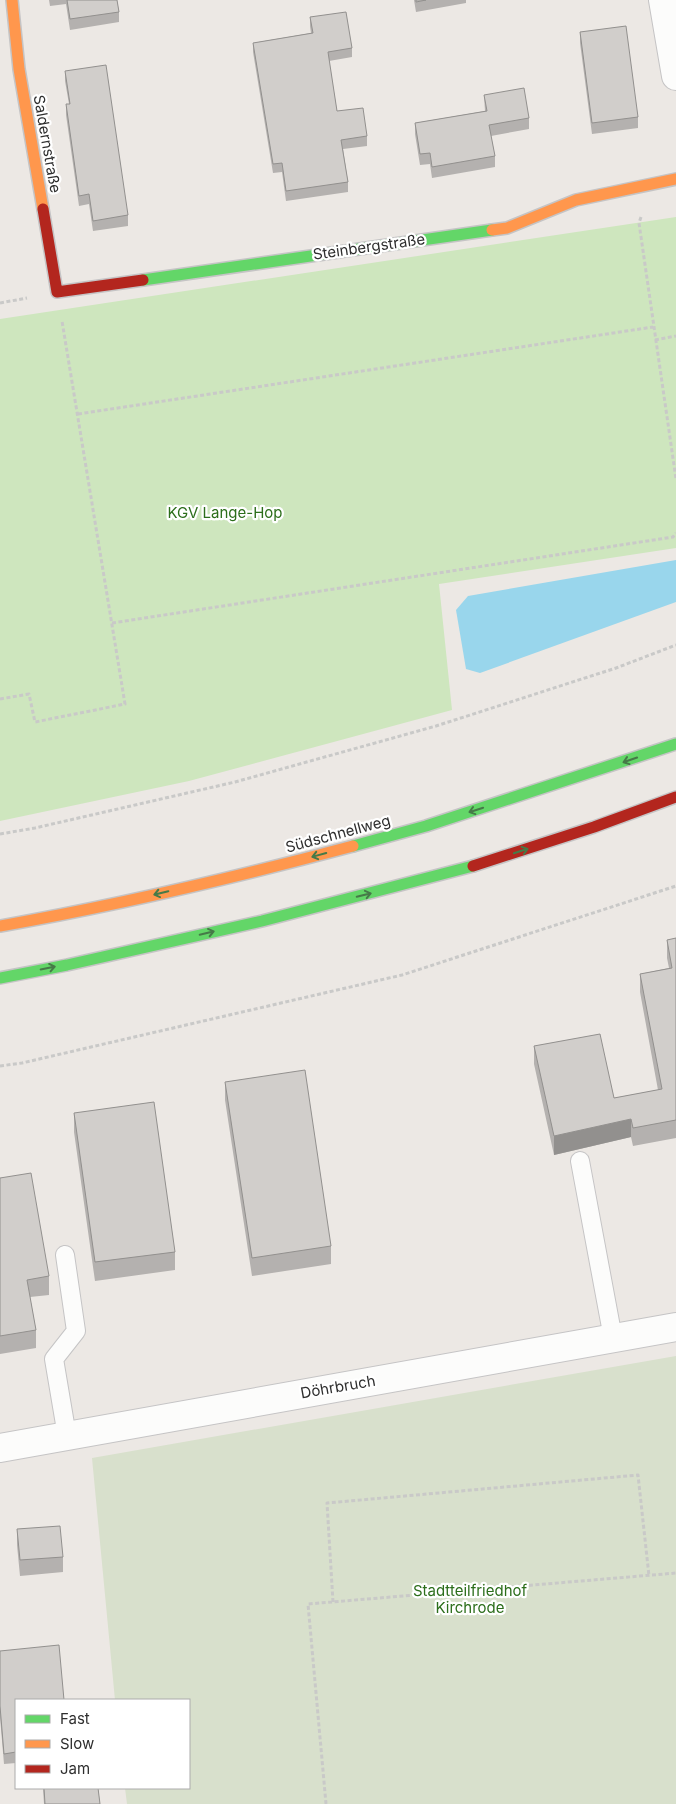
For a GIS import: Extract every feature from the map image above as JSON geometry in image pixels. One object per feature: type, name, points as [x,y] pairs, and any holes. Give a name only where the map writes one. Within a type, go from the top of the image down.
[{"type":"main road","name":"Saldernstraße","points":[[12,0],[19,69],[57,292]]},
{"type":"main road","name":"Steinbergstraße","points":[[57,292],[507,228],[576,200],[676,179]]},
{"type":"main road","name":"Südschnellweg","points":[[0,926],[58,916],[241,876],[426,826],[676,744]]},
{"type":"main road","points":[[0,978],[68,965],[252,923],[454,872],[594,827],[676,797]]},
{"type":"street","points":[[663,0],[676,76]]},
{"type":"street","name":"Döhrbruch","points":[[0,1448],[676,1327]]},
{"type":"lane","points":[[580,1161],[613,1338]]},
{"type":"lane","points":[[66,1256],[76,1331],[54,1359],[67,1436]]},
{"type":"path","points":[[653,184],[639,223],[676,479]]},
{"type":"path","points":[[0,698],[29,694],[35,722],[125,704],[57,292]]},
{"type":"path","points":[[78,414],[653,327]]},
{"type":"path","points":[[655,340],[676,336]]},
{"type":"path","points":[[112,623],[673,537],[676,533]]},
{"type":"path","points":[[0,834],[35,828],[235,782],[426,729],[616,668],[676,645]]},
{"type":"path","points":[[0,1066],[22,1063],[402,976],[676,886]]},
{"type":"path","points":[[333,1602],[327,1503],[638,1475],[649,1576]]},
{"type":"path","points":[[326,1804],[308,1604],[676,1573]]},
{"type":"green space","name":"KGV Lange-Hop","points":[[676,217],[676,548],[439,584],[452,710],[189,781],[0,821],[0,319]]},
{"type":"green space","name":"Stadtteilfriedhof Kirchrode","points":[[676,1356],[676,1804],[127,1804],[125,1789],[190,1789],[190,1699],[115,1699],[92,1458]]},
{"type":"water","points":[[676,560],[676,602],[480,673],[466,669],[456,610],[468,596]]},
{"type":"building","points":[[67,0],[117,0],[119,12],[70,19]]},
{"type":"building","points":[[346,12],[352,48],[328,52],[337,111],[363,108],[367,136],[341,140],[348,182],[286,191],[282,163],[273,164],[253,43],[313,33],[310,17]]},
{"type":"building","points":[[626,26],[638,117],[592,123],[580,32]]},
{"type":"building","points":[[106,65],[128,215],[93,221],[89,194],[79,196],[66,104],[70,104],[65,71]]},
{"type":"building","points":[[524,88],[529,118],[489,125],[495,156],[432,167],[430,153],[420,154],[415,123],[487,111],[484,95]]},
{"type":"building","points":[[676,938],[676,1120],[633,1128],[631,1119],[554,1136],[534,1046],[600,1034],[614,1098],[662,1089],[640,974],[672,968],[667,940]]},
{"type":"building","points":[[305,1070],[331,1246],[252,1258],[225,1082]]},
{"type":"building","points":[[154,1102],[175,1252],[95,1262],[74,1113]]},
{"type":"building","points":[[31,1173],[49,1276],[27,1280],[36,1330],[0,1336],[0,1178]]},
{"type":"building","points":[[60,1526],[63,1557],[20,1560],[17,1529]]},
{"type":"building","points":[[59,1645],[64,1699],[15,1699],[15,1752],[4,1754],[0,1706],[0,1651]]},
{"type":"building","points":[[44,1789],[98,1789],[100,1804],[45,1804]]},
{"type":"traffic: fast","points":[[143,280],[492,230]]},
{"type":"traffic: fast","points":[[353,846],[426,826],[676,744]]},
{"type":"traffic: fast","points":[[0,978],[67,965],[262,921],[473,866]]},
{"type":"traffic: slow","points":[[12,0],[19,69],[43,209]]},
{"type":"traffic: slow","points":[[492,230],[507,228],[576,200],[676,179]]},
{"type":"traffic: slow","points":[[0,926],[178,890],[353,846]]},
{"type":"traffic: jam","points":[[43,209],[57,292],[143,280]]},
{"type":"traffic: jam","points":[[473,866],[594,827],[676,797]]}]
